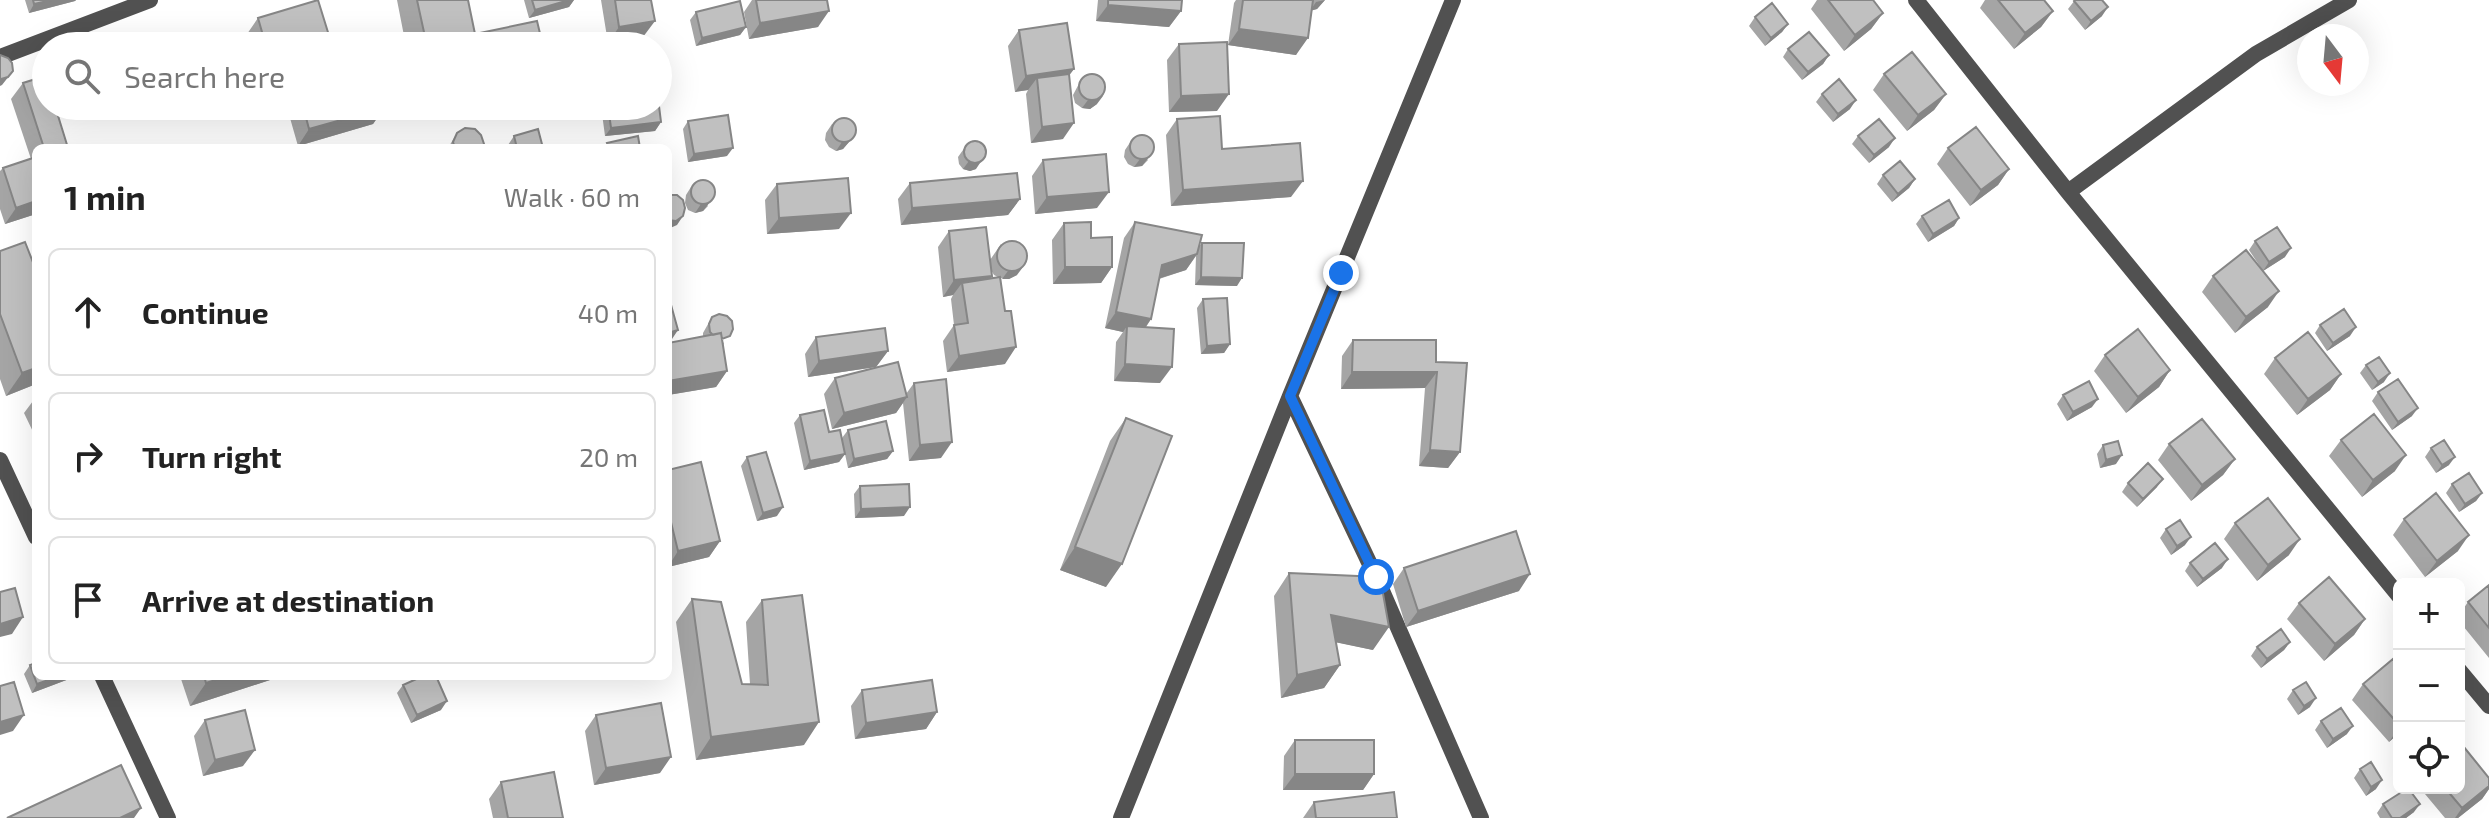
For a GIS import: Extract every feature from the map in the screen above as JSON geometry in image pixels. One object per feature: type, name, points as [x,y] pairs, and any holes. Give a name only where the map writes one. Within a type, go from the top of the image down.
[{"type":"street","points":[[66,32],[150,0]]},
{"type":"street","points":[[1121,818],[1453,0]]},
{"type":"street","points":[[1916,0],[2068,192],[2393,589]]},
{"type":"street","points":[[2068,192],[2256,54],[2349,0]]},
{"type":"street","points":[[0,57],[32,45]]},
{"type":"street","points":[[1290,396],[1376,577],[1481,818]]},
{"type":"street","points":[[0,460],[32,528]]},
{"type":"street","points":[[2465,677],[2489,706]]},
{"type":"street","points":[[104,680],[168,818]]},
{"type":"building","points":[[318,0],[328,32],[262,32],[258,18]]},
{"type":"building","points":[[417,0],[468,0],[475,32],[424,32]]},
{"type":"building","points":[[532,0],[569,0],[535,10]]},
{"type":"building","points":[[615,0],[651,0],[655,21],[619,27]]},
{"type":"building","points":[[756,0],[827,0],[829,11],[760,23]]},
{"type":"building","points":[[1108,0],[1182,0],[1181,11],[1108,5]]},
{"type":"building","points":[[1243,0],[1313,0],[1308,38],[1239,29]]},
{"type":"building","points":[[1828,0],[1873,0],[1883,13],[1855,35]]},
{"type":"building","points":[[1998,0],[2044,0],[2053,11],[2025,33]]},
{"type":"building","points":[[2075,0],[2102,0],[2108,7],[2091,21]]},
{"type":"building","points":[[740,1],[746,27],[702,38],[696,12]]},
{"type":"building","points":[[1772,3],[1788,24],[1771,38],[1755,17]]},
{"type":"building","points":[[537,21],[540,32],[485,32]]},
{"type":"building","points":[[1067,23],[1074,69],[1026,76],[1019,30]]},
{"type":"building","points":[[1809,32],[1829,55],[1808,72],[1788,49]]},
{"type":"building","points":[[1227,42],[1229,94],[1181,96],[1179,44]]},
{"type":"building","points":[[1912,52],[1946,94],[1918,115],[1884,74]]},
{"type":"building","points":[[0,55],[8,58],[13,71],[1,79],[0,79]]},
{"type":"building","points":[[1069,74],[1074,123],[1042,127],[1037,78]]},
{"type":"building","points":[[1092,74],[1101,78],[1105,87],[1101,96],[1092,100],[1083,96],[1079,87],[1083,78]]},
{"type":"building","points":[[1839,79],[1856,100],[1838,114],[1822,94]]},
{"type":"building","points":[[32,80],[32,111],[23,83]]},
{"type":"building","points":[[728,115],[733,148],[694,154],[688,121]]},
{"type":"building","points":[[1220,116],[1222,149],[1300,143],[1303,181],[1183,190],[1177,119]]},
{"type":"building","points":[[844,118],[855,125],[856,130],[849,141],[844,142],[833,135],[832,130],[839,119]]},
{"type":"building","points":[[1879,119],[1895,138],[1874,155],[1858,136]]},
{"type":"building","points":[[35,120],[59,120],[67,144],[43,144]]},
{"type":"building","points":[[307,120],[341,120],[309,129]]},
{"type":"building","points":[[610,120],[661,120],[661,122],[611,128]]},
{"type":"building","points":[[1976,127],[2009,169],[1981,190],[1948,148]]},
{"type":"building","points":[[465,128],[475,129],[484,144],[454,144],[457,133]]},
{"type":"building","points":[[538,129],[542,144],[516,144],[514,136]]},
{"type":"building","points":[[1142,135],[1153,142],[1154,147],[1147,158],[1142,159],[1131,152],[1130,147],[1137,136]]},
{"type":"building","points":[[638,136],[639,144],[607,144]]},
{"type":"building","points":[[975,141],[983,144],[986,152],[983,160],[975,163],[967,160],[964,152],[967,144]]},
{"type":"building","points":[[1106,154],[1109,192],[1047,197],[1043,160]]},
{"type":"building","points":[[32,158],[32,202],[16,208],[3,168]]},
{"type":"building","points":[[1900,161],[1915,179],[1898,194],[1883,175]]},
{"type":"building","points":[[1017,173],[1020,199],[912,208],[910,183]]},
{"type":"building","points":[[848,178],[851,213],[779,218],[777,184]]},
{"type":"building","points":[[703,180],[712,183],[715,192],[712,201],[703,204],[694,201],[691,192],[694,183]]},
{"type":"building","points":[[672,195],[683,200],[685,208],[683,216],[672,220]]},
{"type":"building","points":[[1949,200],[1959,218],[1933,234],[1922,216]]},
{"type":"building","points":[[1091,222],[1091,238],[1112,237],[1112,267],[1065,267],[1064,223]]},
{"type":"building","points":[[1135,222],[1202,235],[1197,254],[1162,265],[1151,319],[1116,312]]},
{"type":"building","points":[[986,227],[992,276],[954,280],[949,231]]},
{"type":"building","points":[[2277,227],[2291,248],[2269,262],[2255,241]]},
{"type":"building","points":[[1012,241],[1023,245],[1027,256],[1023,267],[1012,271],[1001,267],[997,256],[1001,245]]},
{"type":"building","points":[[25,242],[32,260],[32,369],[22,373],[0,314],[0,251]]},
{"type":"building","points":[[1202,243],[1244,243],[1242,278],[1201,277]]},
{"type":"building","points":[[2246,250],[2279,291],[2246,317],[2213,276]]},
{"type":"building","points":[[1000,277],[1005,311],[1011,311],[1016,347],[959,356],[954,325],[968,323],[962,283]]},
{"type":"building","points":[[1227,298],[1230,344],[1207,346],[1203,299]]},
{"type":"building","points":[[672,308],[678,330],[672,332]]},
{"type":"building","points":[[2344,309],[2356,327],[2333,343],[2320,325]]},
{"type":"building","points":[[719,314],[732,321],[733,329],[730,336],[722,339],[721,333],[713,335],[710,332],[709,324],[712,317]]},
{"type":"building","points":[[1127,326],[1174,329],[1172,367],[1125,364]]},
{"type":"building","points":[[885,328],[888,351],[819,361],[816,337]]},
{"type":"building","points":[[2138,329],[2170,370],[2138,397],[2105,355]]},
{"type":"building","points":[[2308,332],[2341,374],[2308,399],[2275,358]]},
{"type":"building","points":[[721,333],[727,371],[672,380],[672,342]]},
{"type":"building","points":[[1353,340],[1436,340],[1436,362],[1467,363],[1460,452],[1430,450],[1437,372],[1352,372]]},
{"type":"building","points":[[2379,357],[2390,373],[2378,382],[2366,365]]},
{"type":"building","points":[[898,362],[907,397],[844,413],[835,378]]},
{"type":"building","points":[[946,379],[952,442],[920,445],[914,383]]},
{"type":"building","points":[[2398,379],[2418,408],[2398,422],[2378,392]]},
{"type":"building","points":[[2089,381],[2098,399],[2073,412],[2063,395]]},
{"type":"building","points":[[824,410],[829,432],[840,430],[845,454],[810,461],[800,415]]},
{"type":"building","points":[[2374,414],[2406,455],[2373,480],[2341,440]]},
{"type":"building","points":[[1126,418],[1172,436],[1122,564],[1075,547]]},
{"type":"building","points":[[2202,419],[2235,459],[2202,485],[2169,444]]},
{"type":"building","points":[[886,421],[893,451],[854,459],[848,430]]},
{"type":"building","points":[[2444,440],[2455,457],[2442,465],[2431,448]]},
{"type":"building","points":[[2118,441],[2122,455],[2106,460],[2103,445]]},
{"type":"building","points":[[766,452],[783,507],[763,513],[747,457]]},
{"type":"building","points":[[701,462],[720,541],[678,551],[672,526],[672,469]]},
{"type":"building","points":[[2148,463],[2163,479],[2143,499],[2128,483]]},
{"type":"building","points":[[2469,473],[2482,493],[2465,504],[2452,484]]},
{"type":"building","points":[[909,484],[910,507],[861,509],[860,486]]},
{"type":"building","points":[[2436,493],[2469,535],[2437,561],[2404,519]]},
{"type":"building","points":[[2268,498],[2300,539],[2268,565],[2235,523]]},
{"type":"building","points":[[2180,520],[2191,537],[2177,546],[2166,529]]},
{"type":"building","points":[[1516,531],[1530,574],[1418,611],[1404,568]]},
{"type":"building","points":[[2215,543],[2228,559],[2203,579],[2190,563]]},
{"type":"building","points":[[1289,573],[1380,577],[1389,627],[1331,615],[1340,665],[1297,675]]},
{"type":"building","points":[[2329,577],[2365,619],[2335,644],[2299,603]]},
{"type":"building","points":[[2489,585],[2489,628],[2468,602]]},
{"type":"building","points":[[15,588],[23,617],[0,624],[0,592]]},
{"type":"building","points":[[802,595],[819,722],[711,737],[692,599],[721,602],[742,684],[768,685],[762,600]]},
{"type":"building","points":[[2281,629],[2290,642],[2267,659],[2257,647]]},
{"type":"building","points":[[2393,659],[2393,718],[2363,684]]},
{"type":"building","points":[[414,680],[438,680],[447,701],[417,715],[403,685]]},
{"type":"building","points":[[932,680],[937,712],[866,723],[862,690]]},
{"type":"building","points":[[14,682],[24,715],[0,722],[0,686]]},
{"type":"building","points":[[2306,682],[2316,698],[2304,706],[2293,690]]},
{"type":"building","points":[[661,703],[671,757],[606,768],[596,715]]},
{"type":"building","points":[[2341,708],[2353,726],[2333,739],[2321,721]]},
{"type":"building","points":[[245,710],[255,750],[215,760],[205,720]]},
{"type":"building","points":[[1295,740],[1374,740],[1374,774],[1295,774]]},
{"type":"building","points":[[2465,748],[2489,778],[2489,786],[2462,808],[2450,794],[2465,794]]},
{"type":"building","points":[[2371,762],[2382,780],[2371,787],[2360,769]]},
{"type":"building","points":[[121,765],[141,808],[120,818],[7,818]]},
{"type":"building","points":[[554,772],[563,818],[508,818],[501,782]]},
{"type":"building","points":[[1394,792],[1397,818],[1316,818],[1314,802]]},
{"type":"building","points":[[2399,794],[2412,794],[2420,804],[2400,818],[2392,818],[2383,804]]},
{"type":"route","points":[[1341,273],[1290,396],[1376,577]]}]
